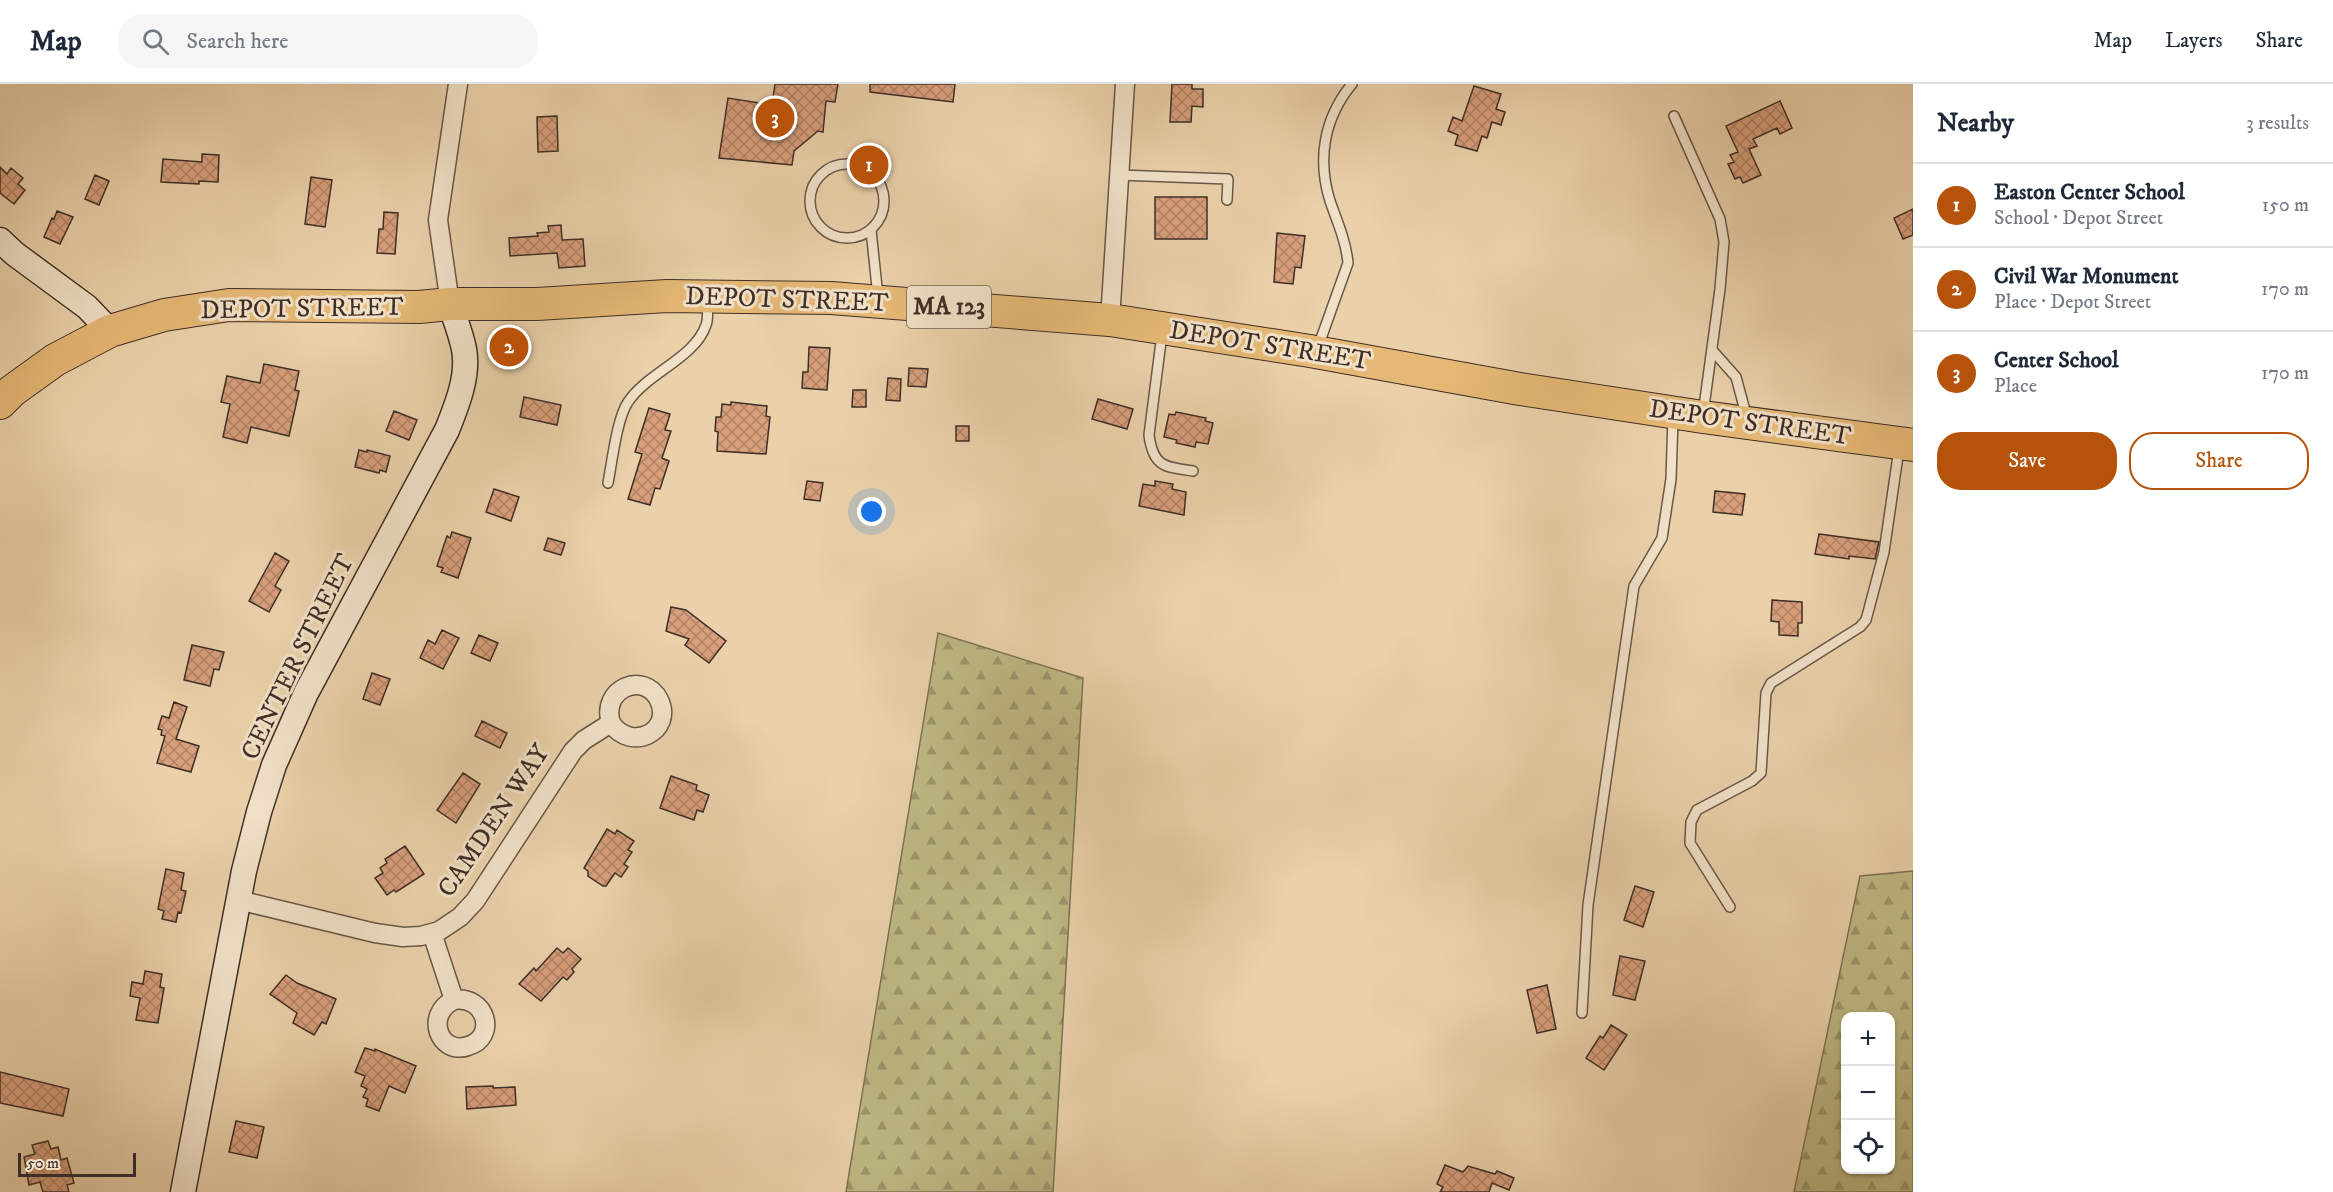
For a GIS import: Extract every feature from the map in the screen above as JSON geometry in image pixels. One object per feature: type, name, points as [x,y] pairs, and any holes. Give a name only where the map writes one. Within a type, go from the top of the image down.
[{"type":"highway","name":"DEPOT STREET","points":[[0,403],[48,365],[110,331],[164,315],[229,305],[418,307],[450,304],[537,304],[667,296],[831,298],[1110,320],[1317,352],[1520,389],[1688,415],[1906,444]]},
{"type":"main road","points":[[0,240],[15,254],[48,276],[87,307],[110,331]]},
{"type":"main road","name":"CENTER STREET","points":[[183,1192],[238,900],[259,812],[283,740],[447,430],[454,412],[464,376],[465,357],[450,304]]},
{"type":"street","points":[[450,304],[438,220],[458,84]]},
{"type":"street","points":[[1110,320],[1125,84]]},
{"type":"street","name":"CAMDEN WAY","points":[[238,900],[387,936],[409,937],[432,933],[447,927],[470,907],[573,751],[584,740],[611,723]]},
{"type":"street","points":[[432,933],[454,1000]]},
{"type":"lane","points":[[1317,352],[1348,262],[1347,251],[1326,185],[1323,159],[1327,130],[1333,112],[1352,84]]},
{"type":"lane","points":[[1582,1013],[1588,905],[1634,586],[1662,538],[1671,479],[1688,415],[1712,350],[1724,242],[1720,219],[1674,116]]},
{"type":"lane","points":[[871,230],[860,236],[842,238],[825,231],[816,223],[811,212],[811,193],[819,177],[828,169],[840,164],[852,164],[874,175],[881,185],[884,209],[879,221],[871,230],[879,302]]},
{"type":"lane","points":[[1119,175],[1228,179],[1227,200]]},
{"type":"lane","points":[[608,483],[626,404],[640,386],[697,342],[707,324],[708,296]]},
{"type":"lane","points":[[1163,328],[1149,435],[1151,452],[1164,467],[1193,471]]},
{"type":"lane","points":[[1712,350],[1736,377],[1749,423]]},
{"type":"lane","points":[[1730,907],[1690,843],[1691,822],[1698,810],[1752,781],[1761,773],[1766,693],[1771,683],[1860,627],[1866,620],[1884,552],[1906,444]]},
{"type":"green space","points":[[938,633],[1083,678],[1053,1192],[846,1192]]},
{"type":"green space","points":[[1913,871],[1913,1192],[1794,1192],[1860,876]]},
{"type":"building","points":[[775,84],[838,84],[835,102],[826,101],[823,132],[818,131],[794,151],[792,165],[719,158],[728,98],[772,105]]},
{"type":"building","points":[[870,84],[955,84],[953,102],[870,92]]},
{"type":"building","points":[[1172,84],[1192,84],[1192,89],[1203,89],[1203,107],[1192,106],[1191,122],[1170,122]]},
{"type":"building","points":[[1474,86],[1501,94],[1496,109],[1505,112],[1501,125],[1492,122],[1487,138],[1482,136],[1477,151],[1455,145],[1458,135],[1448,131],[1453,117],[1462,121]]},
{"type":"building","points":[[1780,101],[1792,128],[1780,134],[1777,128],[1753,139],[1757,146],[1749,149],[1761,175],[1743,183],[1740,177],[1735,179],[1728,164],[1734,162],[1730,155],[1738,152],[1726,126]]},
{"type":"building","points":[[557,116],[558,151],[538,152],[537,117]]},
{"type":"building","points":[[202,154],[219,155],[218,182],[199,181],[199,184],[161,182],[163,159],[202,162]]},
{"type":"building","points":[[0,167],[7,174],[11,168],[23,178],[18,184],[25,190],[14,204],[0,193]]},
{"type":"building","points":[[95,175],[109,181],[99,205],[85,199]]},
{"type":"building","points":[[311,177],[332,180],[325,227],[305,224]]},
{"type":"building","points":[[1155,197],[1207,197],[1207,239],[1155,239]]},
{"type":"building","points":[[1913,209],[1913,235],[1903,239],[1894,218]]},
{"type":"building","points":[[57,211],[73,217],[60,244],[44,237]]},
{"type":"building","points":[[384,212],[398,213],[395,254],[377,253],[379,229],[383,229]]},
{"type":"building","points":[[561,225],[562,240],[583,239],[585,266],[559,268],[557,253],[510,256],[509,238],[538,236],[537,233],[549,232],[548,226]]},
{"type":"building","points":[[1277,233],[1305,236],[1301,268],[1295,267],[1293,284],[1274,282]]},
{"type":"building","points":[[809,347],[830,348],[827,390],[802,388],[803,372],[808,372]]},
{"type":"building","points":[[264,364],[299,371],[295,390],[299,391],[289,436],[251,427],[247,443],[223,437],[230,404],[221,402],[227,376],[260,383]]},
{"type":"building","points":[[909,368],[928,369],[926,387],[908,386]]},
{"type":"building","points":[[888,378],[901,379],[900,401],[886,400]]},
{"type":"building","points":[[853,390],[866,390],[866,407],[852,407]]},
{"type":"building","points":[[524,397],[561,405],[557,425],[520,417]]},
{"type":"building","points":[[1098,399],[1133,409],[1127,429],[1092,419]]},
{"type":"building","points":[[731,402],[767,406],[766,416],[770,417],[766,454],[717,451],[716,417],[721,417],[722,404],[731,405]]},
{"type":"building","points":[[649,408],[670,414],[665,430],[671,431],[662,458],[669,461],[660,489],[655,488],[650,505],[628,499],[642,454],[635,452]]},
{"type":"building","points":[[394,411],[417,420],[409,440],[386,431]]},
{"type":"building","points":[[1176,412],[1206,418],[1205,421],[1213,423],[1208,444],[1196,442],[1195,447],[1176,443],[1177,440],[1164,437],[1169,414],[1175,415]]},
{"type":"building","points":[[956,426],[969,426],[969,441],[956,441]]},
{"type":"building","points":[[359,450],[390,456],[386,472],[380,470],[379,473],[355,467]]},
{"type":"building","points":[[807,481],[823,483],[820,501],[804,499]]},
{"type":"building","points":[[1155,481],[1173,484],[1172,489],[1186,492],[1184,515],[1139,506],[1143,484],[1155,486]]},
{"type":"building","points":[[494,489],[519,497],[511,521],[486,512]]},
{"type":"building","points":[[1715,491],[1745,494],[1742,515],[1713,512]]},
{"type":"building","points":[[452,532],[471,538],[458,578],[441,572],[443,568],[437,566],[447,536],[450,538]]},
{"type":"building","points":[[1819,534],[1879,542],[1875,559],[1849,556],[1849,559],[1815,554]]},
{"type":"building","points":[[548,538],[565,543],[561,555],[544,550]]},
{"type":"building","points":[[275,553],[289,561],[275,586],[281,590],[269,612],[249,601]]},
{"type":"building","points":[[1772,600],[1802,602],[1802,623],[1798,623],[1798,636],[1779,635],[1779,622],[1771,621]]},
{"type":"building","points":[[671,607],[686,610],[726,641],[709,663],[685,645],[689,639],[666,631]]},
{"type":"building","points":[[442,630],[459,638],[443,669],[420,658],[428,640],[435,644]]},
{"type":"building","points":[[479,635],[498,643],[490,661],[471,653]]},
{"type":"building","points":[[192,645],[224,652],[219,670],[214,669],[210,686],[184,680]]},
{"type":"building","points":[[372,673],[390,679],[380,705],[363,699]]},
{"type":"building","points":[[174,702],[187,707],[176,739],[199,746],[191,772],[157,763],[165,736],[161,735],[162,730],[158,729],[162,716],[169,718]]},
{"type":"building","points":[[482,721],[507,733],[500,748],[475,736]]},
{"type":"building","points":[[463,773],[480,784],[456,823],[437,810]]},
{"type":"building","points":[[671,776],[697,785],[696,790],[709,795],[703,812],[697,810],[694,820],[660,808]]},
{"type":"building","points":[[607,829],[615,834],[617,830],[634,841],[628,850],[632,852],[624,864],[628,867],[621,877],[615,873],[606,886],[603,886],[588,876],[588,871],[584,868]]},
{"type":"building","points":[[405,846],[424,874],[396,892],[394,890],[387,895],[375,878],[383,873],[380,868],[387,863],[385,859]]},
{"type":"building","points":[[166,869],[184,873],[181,890],[186,891],[181,913],[178,912],[176,922],[162,919],[164,911],[158,909]]},
{"type":"building","points":[[1635,886],[1654,892],[1643,927],[1624,920]]},
{"type":"building","points":[[557,948],[563,953],[568,948],[581,959],[572,969],[574,972],[567,980],[563,977],[541,1001],[519,984],[534,968],[536,971]]},
{"type":"building","points":[[1620,956],[1645,961],[1635,1000],[1613,995]]},
{"type":"building","points":[[145,971],[162,974],[160,987],[164,988],[158,1023],[136,1020],[140,998],[130,996],[132,982],[143,984]]},
{"type":"building","points":[[286,975],[297,983],[336,999],[326,1024],[322,1022],[314,1035],[293,1023],[297,1013],[270,994]]},
{"type":"building","points":[[1547,985],[1556,1029],[1537,1033],[1527,990]]},
{"type":"building","points":[[1611,1025],[1627,1035],[1604,1070],[1586,1058],[1600,1036],[1603,1038]]},
{"type":"building","points":[[365,1048],[375,1051],[375,1049],[416,1066],[405,1093],[389,1086],[379,1111],[366,1106],[368,1099],[363,1097],[367,1089],[361,1086],[365,1076],[355,1072]]},
{"type":"building","points":[[0,1072],[69,1089],[63,1116],[0,1103]]},
{"type":"building","points":[[493,1086],[493,1088],[515,1087],[516,1105],[467,1109],[466,1087]]},
{"type":"building","points":[[236,1121],[264,1127],[257,1158],[229,1152]]},
{"type":"building","points":[[48,1141],[51,1149],[58,1147],[61,1160],[67,1158],[74,1183],[67,1185],[69,1192],[43,1192],[40,1182],[29,1185],[24,1157],[35,1154],[32,1145]]},
{"type":"building","points":[[1445,1165],[1463,1172],[1468,1166],[1495,1174],[1497,1171],[1514,1178],[1509,1190],[1492,1183],[1489,1192],[1440,1192],[1443,1187],[1437,1184]]},
{"type":"place","name":"Center School","points":[[775,118]]},
{"type":"place","name":"Easton Center School","points":[[869,165]]},
{"type":"place","name":"Civil War Monument","points":[[509,347]]}]
